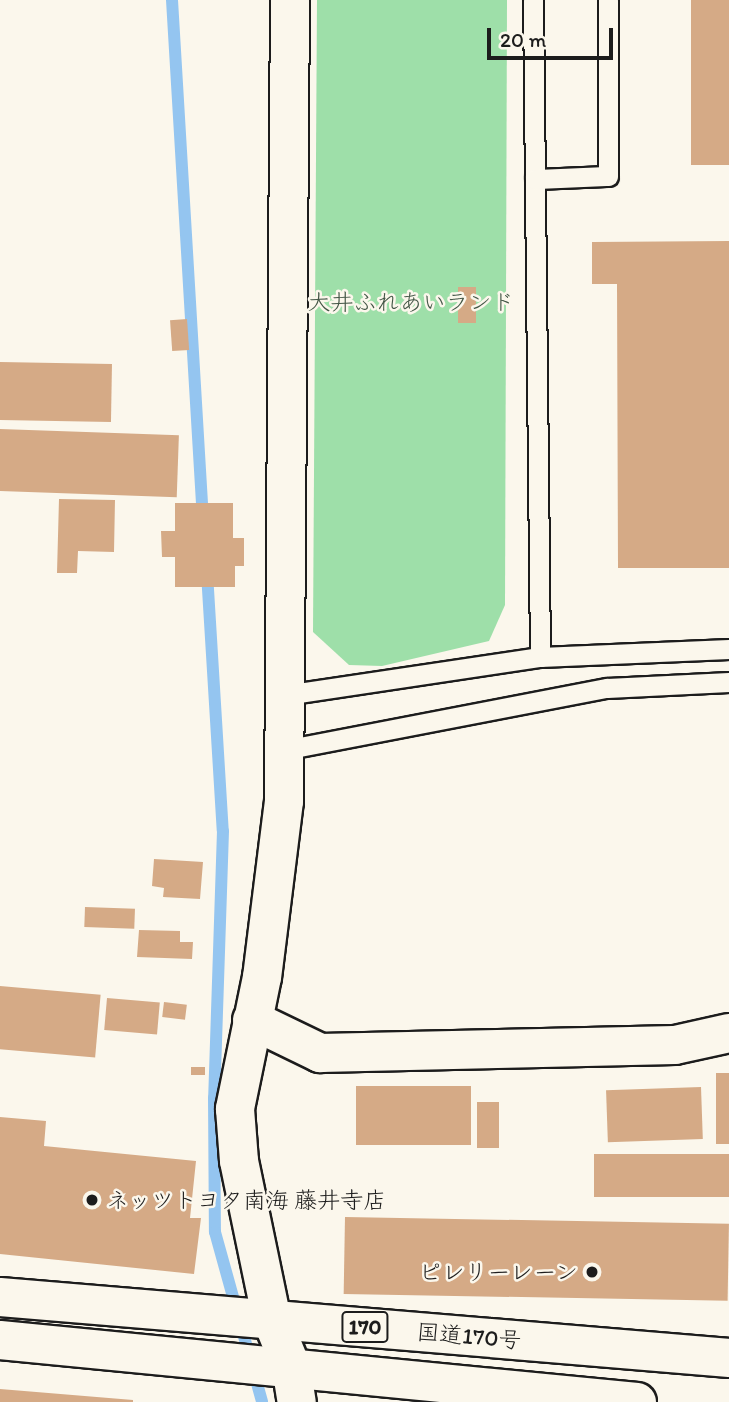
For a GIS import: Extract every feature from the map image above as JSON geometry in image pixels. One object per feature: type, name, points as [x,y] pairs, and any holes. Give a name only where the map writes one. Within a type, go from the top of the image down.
[{"type":"main road","points":[[290,0],[284,750],[277,880],[235,1109],[238,1148],[272,1320],[294,1384]]},
{"type":"main road","points":[[252,1020],[320,1053],[675,1045],[729,1033]]},
{"type":"main road","name":"国道170号","points":[[0,1297],[729,1358]]},
{"type":"main road","name":"国道170号","points":[[0,1340],[294,1384],[637,1402]]},
{"type":"lane","points":[[533,0],[540,657]]},
{"type":"lane","points":[[535,179],[608,176],[608,0]]},
{"type":"lane","points":[[285,695],[540,657],[729,649]]},
{"type":"lane","points":[[284,750],[607,688],[729,682]]},
{"type":"green space","name":"大井ふれあいランド","points":[[317,0],[507,0],[505,605],[489,641],[382,666],[349,665],[313,632]]},
{"type":"building","points":[[691,0],[729,0],[729,165],[691,165]]},
{"type":"building","points":[[729,241],[729,568],[618,568],[617,284],[592,284],[592,242]]},
{"type":"building","points":[[458,287],[476,287],[476,323],[458,323]]},
{"type":"building","points":[[187,319],[189,350],[172,351],[170,320]]},
{"type":"building","points":[[0,362],[112,364],[111,422],[0,420]]},
{"type":"building","points":[[0,429],[179,435],[177,497],[0,491]]},
{"type":"building","points":[[59,499],[115,500],[114,552],[78,551],[77,573],[57,573]]},
{"type":"building","points":[[175,503],[233,503],[233,538],[244,538],[244,566],[235,566],[235,587],[175,587],[175,557],[162,557],[161,531],[175,531]]},
{"type":"building","points":[[154,859],[203,862],[200,899],[163,897],[164,888],[152,886]]},
{"type":"building","points":[[85,907],[135,909],[134,929],[84,927]]},
{"type":"building","points":[[139,930],[180,931],[180,942],[193,942],[192,959],[137,957]]},
{"type":"building","points":[[0,986],[101,995],[95,1058],[0,1049]]},
{"type":"building","points":[[107,998],[160,1003],[157,1034],[104,1030]]},
{"type":"building","points":[[164,1002],[187,1005],[185,1020],[162,1017]]},
{"type":"building","points":[[191,1067],[205,1067],[205,1075],[191,1075]]},
{"type":"building","points":[[716,1073],[729,1073],[729,1144],[716,1144]]},
{"type":"building","points":[[356,1086],[471,1086],[471,1145],[356,1145]]},
{"type":"building","points":[[701,1087],[703,1139],[608,1142],[606,1090]]},
{"type":"building","points":[[477,1102],[499,1102],[499,1148],[477,1148]]},
{"type":"building","points":[[0,1117],[46,1121],[44,1146],[196,1161],[190,1218],[201,1218],[194,1274],[0,1254]]},
{"type":"building","points":[[594,1154],[729,1154],[729,1197],[594,1197]]},
{"type":"building","points":[[345,1217],[729,1224],[728,1301],[344,1294]]},
{"type":"building","points":[[0,1389],[133,1400],[133,1402],[0,1402]]},
{"type":"waterway","points":[[172,0],[203,520]]},
{"type":"waterway","points":[[207,573],[223,831],[214,1098],[215,1232],[262,1402]]},
{"type":"place","name":"ネッツトヨタ南海 藤井寺店","points":[[92,1200]]},
{"type":"place","name":"ピレリーレーン","points":[[592,1272]]}]
